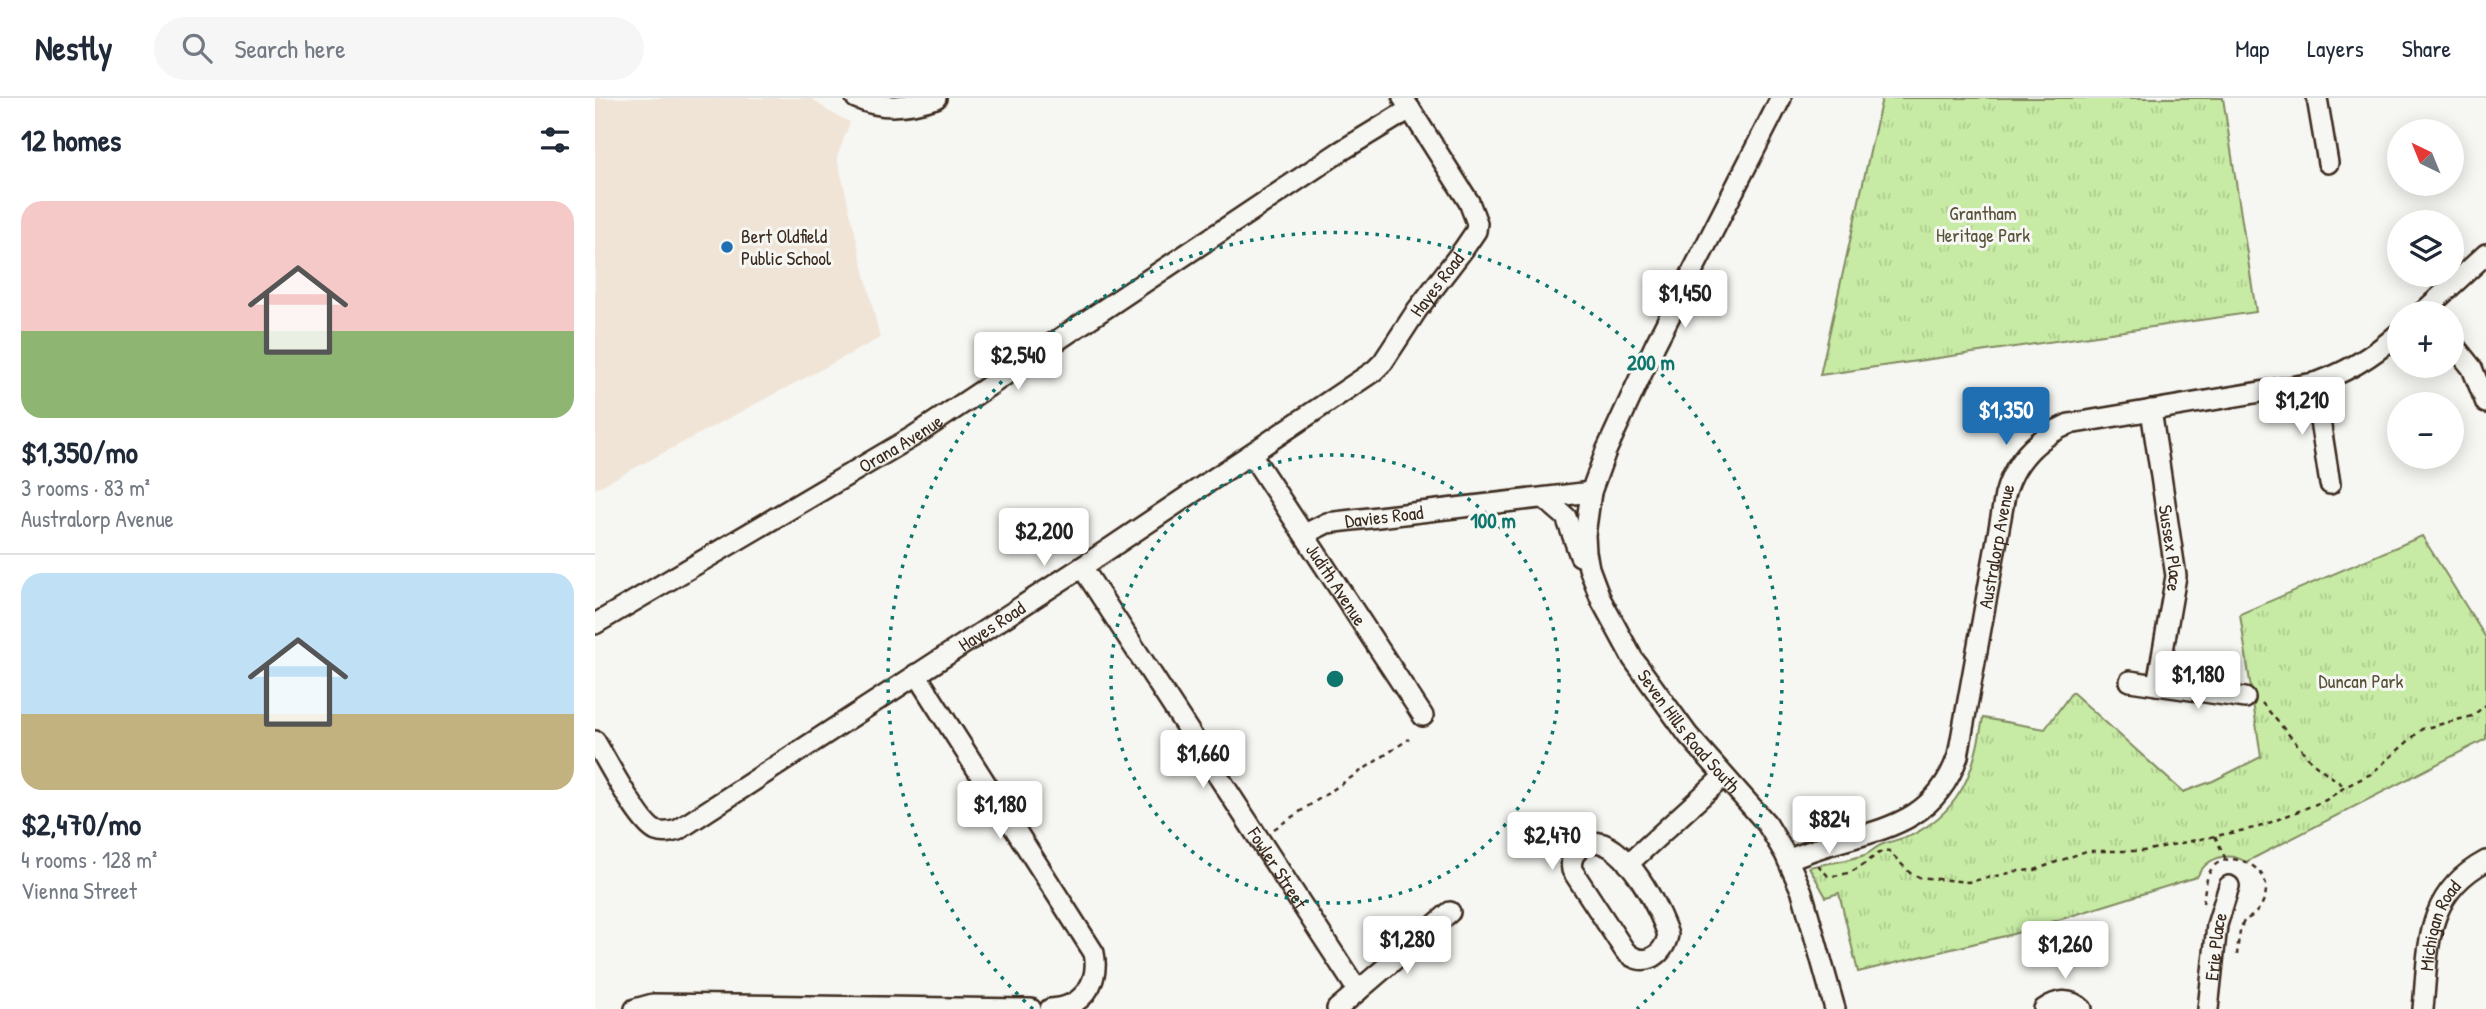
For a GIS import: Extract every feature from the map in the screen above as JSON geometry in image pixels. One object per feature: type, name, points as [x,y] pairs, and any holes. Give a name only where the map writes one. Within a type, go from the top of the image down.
[{"type":"street","points":[[856,98],[867,103],[893,107],[936,98]]},
{"type":"street","name":"Seven Hills Road South","points":[[1781,98],[1623,411],[1591,492],[1585,535],[1589,568],[1601,600],[1633,659],[1671,714],[1760,816],[1788,860],[1803,892],[1835,1009]]},
{"type":"street","points":[[2317,98],[2328,163]]},
{"type":"street","name":"Hayes Road","points":[[595,741],[644,822],[657,831],[671,832],[697,818],[1083,567],[1374,370],[1383,362],[1417,310],[1476,231],[1475,213],[1406,104]]},
{"type":"street","name":"Orana Avenue","points":[[595,624],[915,436],[1341,151],[1406,104]]},
{"type":"street","points":[[2437,301],[2486,254]]},
{"type":"street","name":"Australorp Avenue","points":[[1788,860],[1807,851],[1906,820],[1940,794],[1958,756],[2005,495],[2018,464],[2044,437],[2069,424],[2314,383],[2357,366],[2387,342]]},
{"type":"street","points":[[2464,358],[2472,368],[2486,403]]},
{"type":"street","points":[[2314,383],[2330,484]]},
{"type":"street","name":"Sussex Place","points":[[2151,410],[2176,576],[2158,685]]},
{"type":"street","name":"Judith Avenue","points":[[1251,454],[1423,716]]},
{"type":"street","name":"Davies Road","points":[[1305,534],[1327,523],[1591,492]]},
{"type":"street","name":"Seven Hills Road South","points":[[1544,498],[1566,517],[1580,556],[1589,568]]},
{"type":"street","name":"Fowler Street","points":[[1083,567],[1358,991]]},
{"type":"street","points":[[916,674],[1094,953],[1095,977],[1085,994],[1067,1006],[1050,1009]]},
{"type":"street","points":[[2130,681],[2245,698]]},
{"type":"street","points":[[1628,864],[1724,776]]},
{"type":"street","name":"Australorp Avenue","points":[[1778,842],[1874,831]]},
{"type":"street","points":[[1596,842],[1606,845],[1628,864],[1649,892],[1668,935],[1660,952],[1645,960],[1637,960],[1625,951],[1573,870],[1571,862],[1576,852],[1588,843],[1596,842]]},
{"type":"street","name":"Michigan Road","points":[[2423,1009],[2433,918],[2452,885],[2486,861]]},
{"type":"street","name":"Erie Place","points":[[2208,1009],[2217,925],[2229,886]]},
{"type":"street","points":[[1337,1009],[1450,912]]},
{"type":"street","points":[[2044,1009],[2055,1003],[2068,1001],[2082,1009]]},
{"type":"street","points":[[629,1007],[653,1004],[1031,1009]]},
{"type":"path","points":[[2245,698],[2252,695],[2260,700],[2312,762],[2345,787]]},
{"type":"path","points":[[1807,851],[1828,876],[1856,871],[1884,850],[1889,851],[1910,873],[1919,877],[1968,881],[2035,870],[2086,851],[2143,851],[2259,827],[2326,800],[2371,774],[2422,729],[2472,716],[2486,705]]},
{"type":"path","points":[[1271,831],[1409,739]]},
{"type":"path","points":[[2214,836],[2226,860]]},
{"type":"shaded area","name":"Bert Oldfield Public School","points":[[595,98],[811,98],[828,111],[850,122],[837,157],[880,338],[595,489]]},
{"type":"green space","name":"Grantham Heritage Park","points":[[1882,98],[2223,98],[2256,312],[1820,375]]},
{"type":"green space","name":"Duncan Park","points":[[2422,536],[2486,638],[2486,739],[2246,862],[2232,857],[2218,858],[2206,865],[2197,877],[2013,934],[1858,972],[1839,893],[1826,897],[1809,867],[1867,854],[1881,845],[1912,835],[1946,811],[1965,784],[1971,769],[1983,718],[2045,729],[2072,692],[2183,792],[2213,781],[2261,757],[2240,614]]},
{"type":"place","name":"Bert Oldfield Public School","points":[[727,247]]}]
